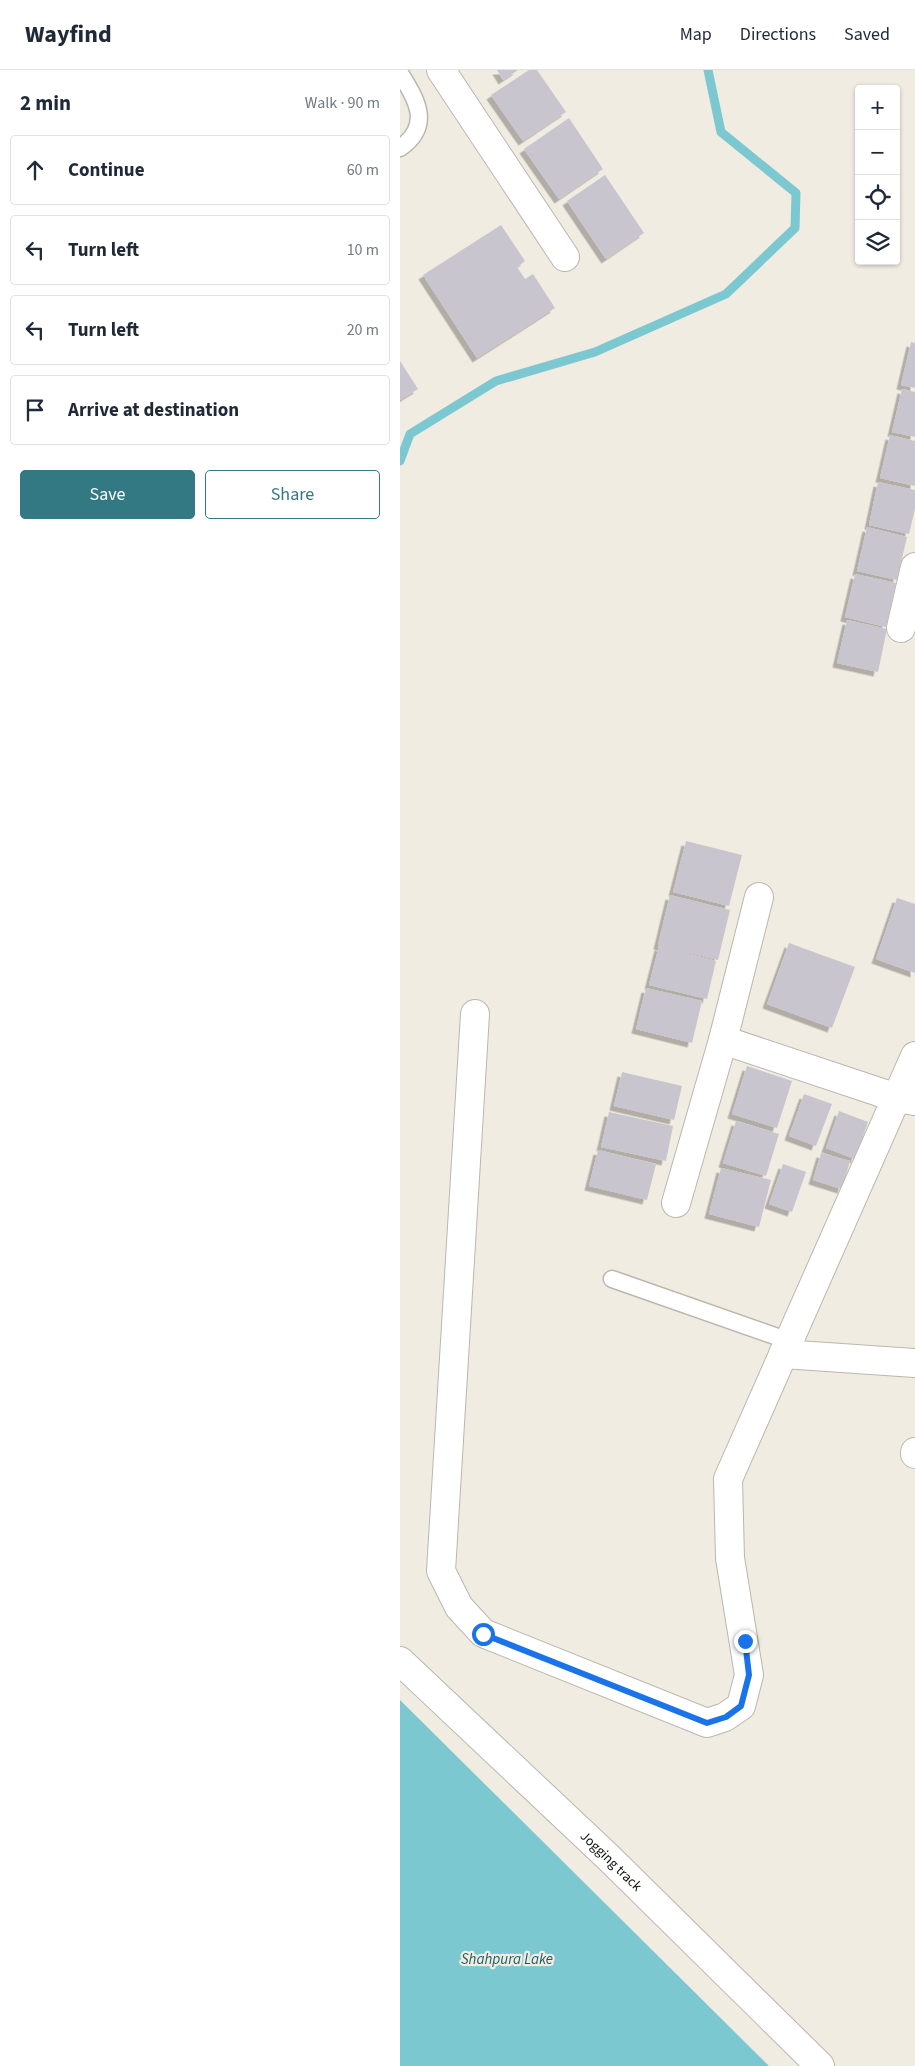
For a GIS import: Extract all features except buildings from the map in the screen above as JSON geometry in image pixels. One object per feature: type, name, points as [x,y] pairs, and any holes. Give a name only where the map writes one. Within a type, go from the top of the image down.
[{"type":"street","points":[[441,70],[565,257]]},
{"type":"street","points":[[901,628],[915,567]]},
{"type":"street","points":[[676,1203],[723,1040],[759,897]]},
{"type":"street","points":[[475,1014],[441,1571],[459,1608],[483,1634],[707,1723],[726,1717],[741,1706],[749,1675],[730,1558],[728,1479],[786,1348],[906,1100],[915,1056]]},
{"type":"street","points":[[723,1040],[906,1100]]},
{"type":"street","points":[[786,1348],[915,1363]]},
{"type":"street","name":"Jogging track","points":[[400,1661],[608,1856],[820,2066]]},
{"type":"lane","points":[[400,73],[416,98],[419,114],[415,131],[400,148]]},
{"type":"lane","points":[[612,1279],[786,1348]]},
{"type":"water","name":"Shahpura Lake","points":[[400,1700],[769,2066],[400,2066]]},
{"type":"waterway","points":[[400,461],[410,434],[496,381],[595,352],[726,294],[795,228],[796,193],[721,132],[708,70]]},
{"type":"route","points":[[483,1634],[707,1723],[726,1717],[741,1706],[749,1675],[745,1641]]}]
